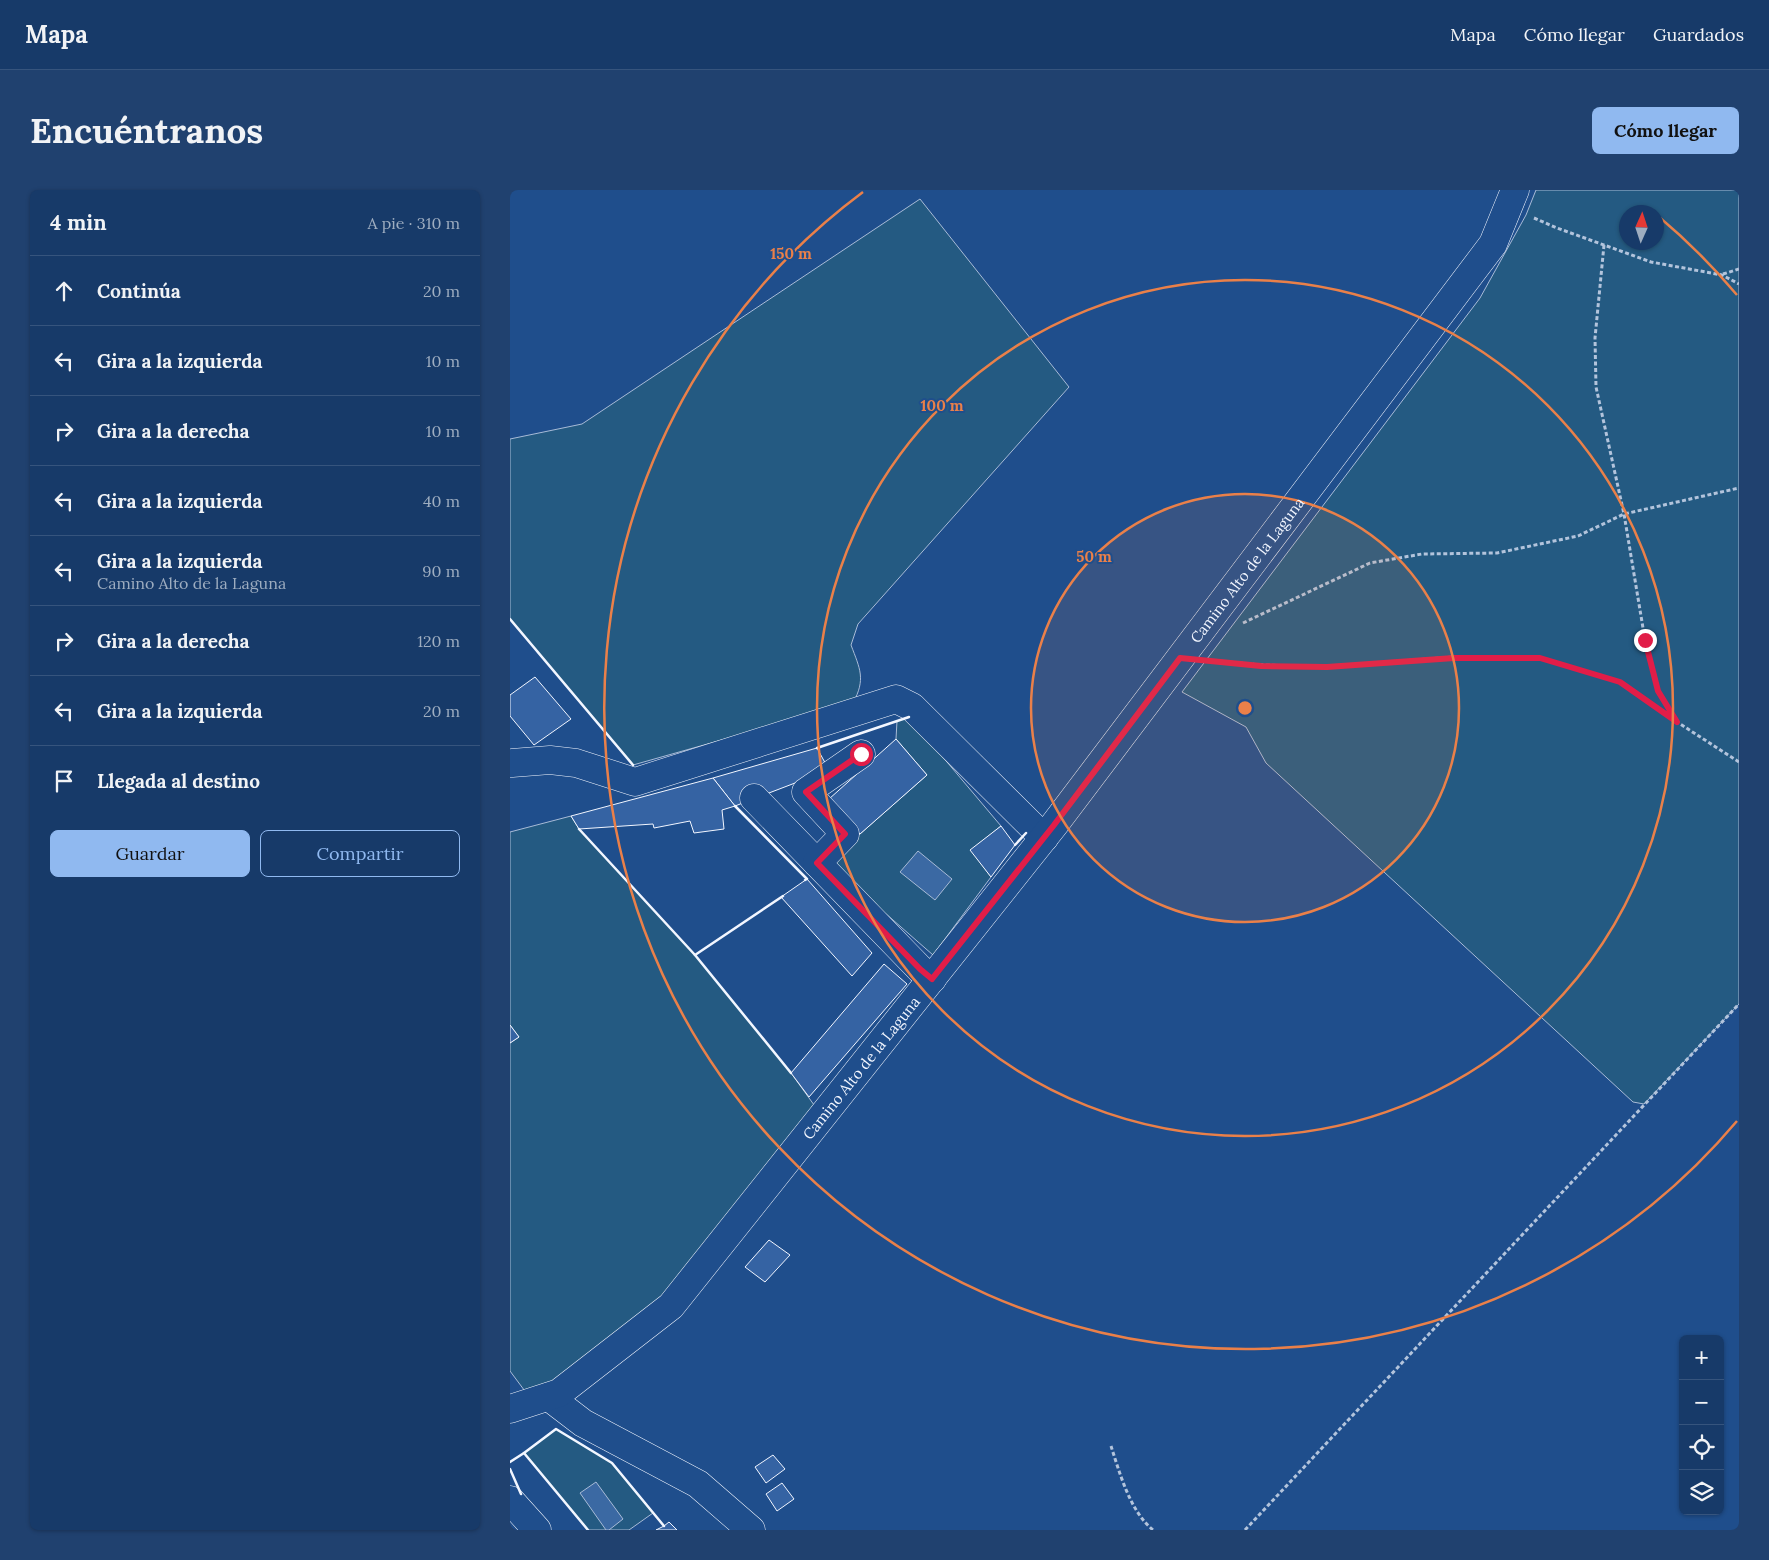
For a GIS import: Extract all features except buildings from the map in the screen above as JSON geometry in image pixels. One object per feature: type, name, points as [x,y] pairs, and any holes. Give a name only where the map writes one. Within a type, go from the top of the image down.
[{"type":"street","name":"Camino Alto de la Laguna","points":[[510,1409],[559,1393],[671,1306],[1044,838],[1492,244],[1512,198]]},
{"type":"street","points":[[512,763],[550,760],[576,764],[635,782],[896,699],[912,707],[1044,838]]},
{"type":"street","points":[[817,863],[845,834],[806,792],[861,754]]},
{"type":"street","points":[[754,798],[920,969],[932,979]]},
{"type":"street","points":[[549,1397],[583,1423],[698,1484],[751,1530]]},
{"type":"street","points":[[510,1500],[537,1530]]},
{"type":"path","points":[[1512,198],[1557,228],[1651,262],[1722,275],[1739,284]]},
{"type":"path","points":[[1604,245],[1595,338],[1596,387],[1624,514],[1658,691],[1677,722]]},
{"type":"path","points":[[1722,275],[1739,269]]},
{"type":"path","points":[[1237,626],[1370,563],[1422,554],[1498,553],[1578,536],[1624,514],[1739,488]]},
{"type":"path","points":[[1180,658],[1261,666],[1327,667],[1454,658],[1540,658],[1620,682],[1739,762]]},
{"type":"path","points":[[1245,1530],[1739,1004]]},
{"type":"path","points":[[1111,1446],[1123,1484],[1144,1522],[1153,1530]]},
{"type":"shaded area","points":[[1536,190],[1739,190],[1739,1004],[1644,1104],[1633,1102],[1266,763],[1246,727],[1182,692],[1480,298],[1526,215]]},
{"type":"shaded area","points":[[920,199],[1069,387],[858,624],[851,645],[860,674],[859,687],[853,703],[633,765],[510,619],[510,439],[582,424]]},
{"type":"shaded area","points":[[909,717],[1001,826],[971,850],[991,877],[933,955],[829,864],[927,775],[896,739],[897,721]]},
{"type":"shaded area","points":[[571,816],[579,829],[695,955],[791,1073],[822,1116],[671,1306],[533,1402],[510,1371],[510,1043],[519,1037],[510,1025],[510,832]]},
{"type":"shaded area","points":[[918,851],[952,879],[935,900],[900,872]]},
{"type":"shaded area","points":[[556,1429],[612,1463],[653,1513],[629,1530],[588,1530],[524,1453]]},
{"type":"shaded area","points":[[596,1482],[623,1519],[609,1530],[606,1530],[580,1493]]},
{"type":"wall","points":[[510,619],[633,765]]},
{"type":"wall","points":[[817,748],[909,717]]},
{"type":"wall","points":[[735,806],[807,879],[805,880]]},
{"type":"wall","points":[[579,829],[695,955],[783,896]]},
{"type":"wall","points":[[1015,845],[1026,833]]},
{"type":"wall","points":[[695,955],[791,1073]]},
{"type":"wall","points":[[588,1530],[524,1453],[556,1429],[612,1463],[664,1526]]},
{"type":"wall","points":[[510,1462],[524,1453]]},
{"type":"wall","points":[[510,1469],[521,1494]]},
{"type":"route","points":[[861,754],[806,792],[845,834],[817,863],[932,979],[1054,825],[1180,658],[1261,666],[1327,667],[1454,658],[1540,658],[1620,682],[1677,722],[1658,691],[1645,640]]}]
